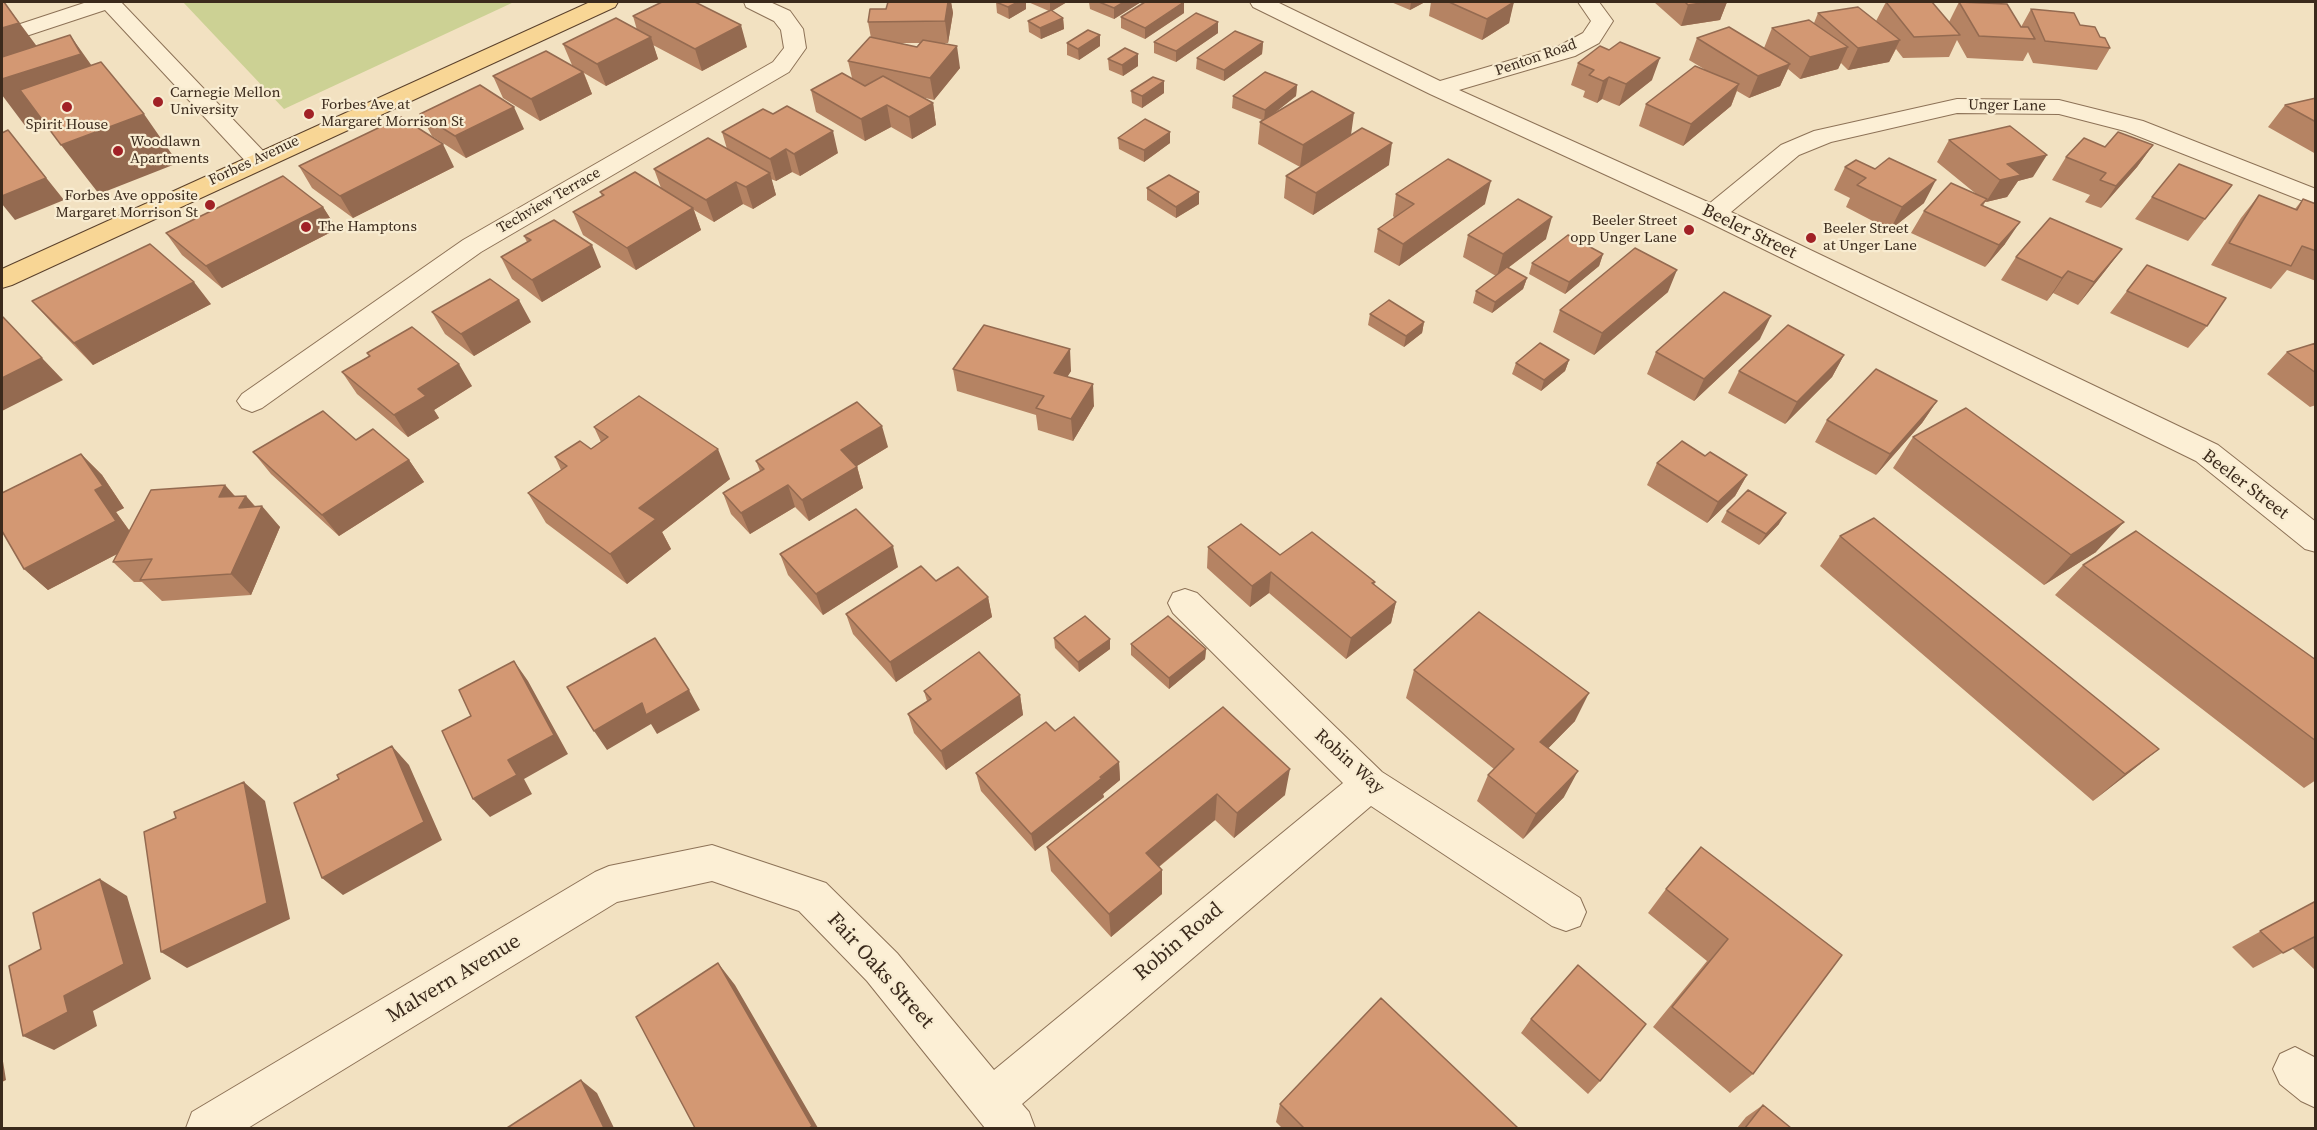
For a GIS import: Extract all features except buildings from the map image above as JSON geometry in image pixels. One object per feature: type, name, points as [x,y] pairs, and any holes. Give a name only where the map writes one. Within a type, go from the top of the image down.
[{"type":"main road","name":"Forbes Avenue","points":[[2,279],[607,2]]},
{"type":"street","points":[[2,37],[108,2],[258,160]]},
{"type":"street","name":"Techview Terrace","points":[[252,401],[472,246],[781,67],[795,48],[792,29],[783,16],[754,2]]},
{"type":"street","name":"Beeler Street","points":[[1261,2],[1438,88],[1713,214],[2207,453],[2316,540]]},
{"type":"street","name":"Penton Road","points":[[1438,88],[1567,51],[1591,38],[1602,21],[1588,2]]},
{"type":"street","name":"Unger Lane","points":[[1713,214],[1790,150],[1822,136],[1957,106],[2059,107],[2081,112],[2134,126],[2316,198]]},
{"type":"street","name":"Robin Way","points":[[1185,603],[1369,784],[1566,912]]},
{"type":"street","name":"Robin Road","points":[[1002,1115],[1045,1054],[1369,784]]},
{"type":"street","name":"Fair Oaks Street","points":[[712,863],[812,896],[882,967],[1002,1115]]},
{"type":"street","name":"Malvern Avenue","points":[[208,1128],[609,885],[712,863]]},
{"type":"green space","points":[[183,2],[514,2],[284,109]]},
{"type":"place","name":"Carnegie Mellon University","points":[[158,102]]},
{"type":"place","name":"Spirit House","points":[[67,107]]},
{"type":"place","name":"Forbes Ave at Margaret Morrison St","points":[[309,114]]},
{"type":"place","name":"Woodlawn Apartments","points":[[118,151]]},
{"type":"place","name":"Forbes Ave opposite Margaret Morrison St","points":[[210,205]]},
{"type":"place","name":"The Hamptons","points":[[306,227]]},
{"type":"place","name":"Beeler Street opp Unger Lane","points":[[1689,230]]},
{"type":"place","name":"Beeler Street at Unger Lane","points":[[1811,238]]}]
